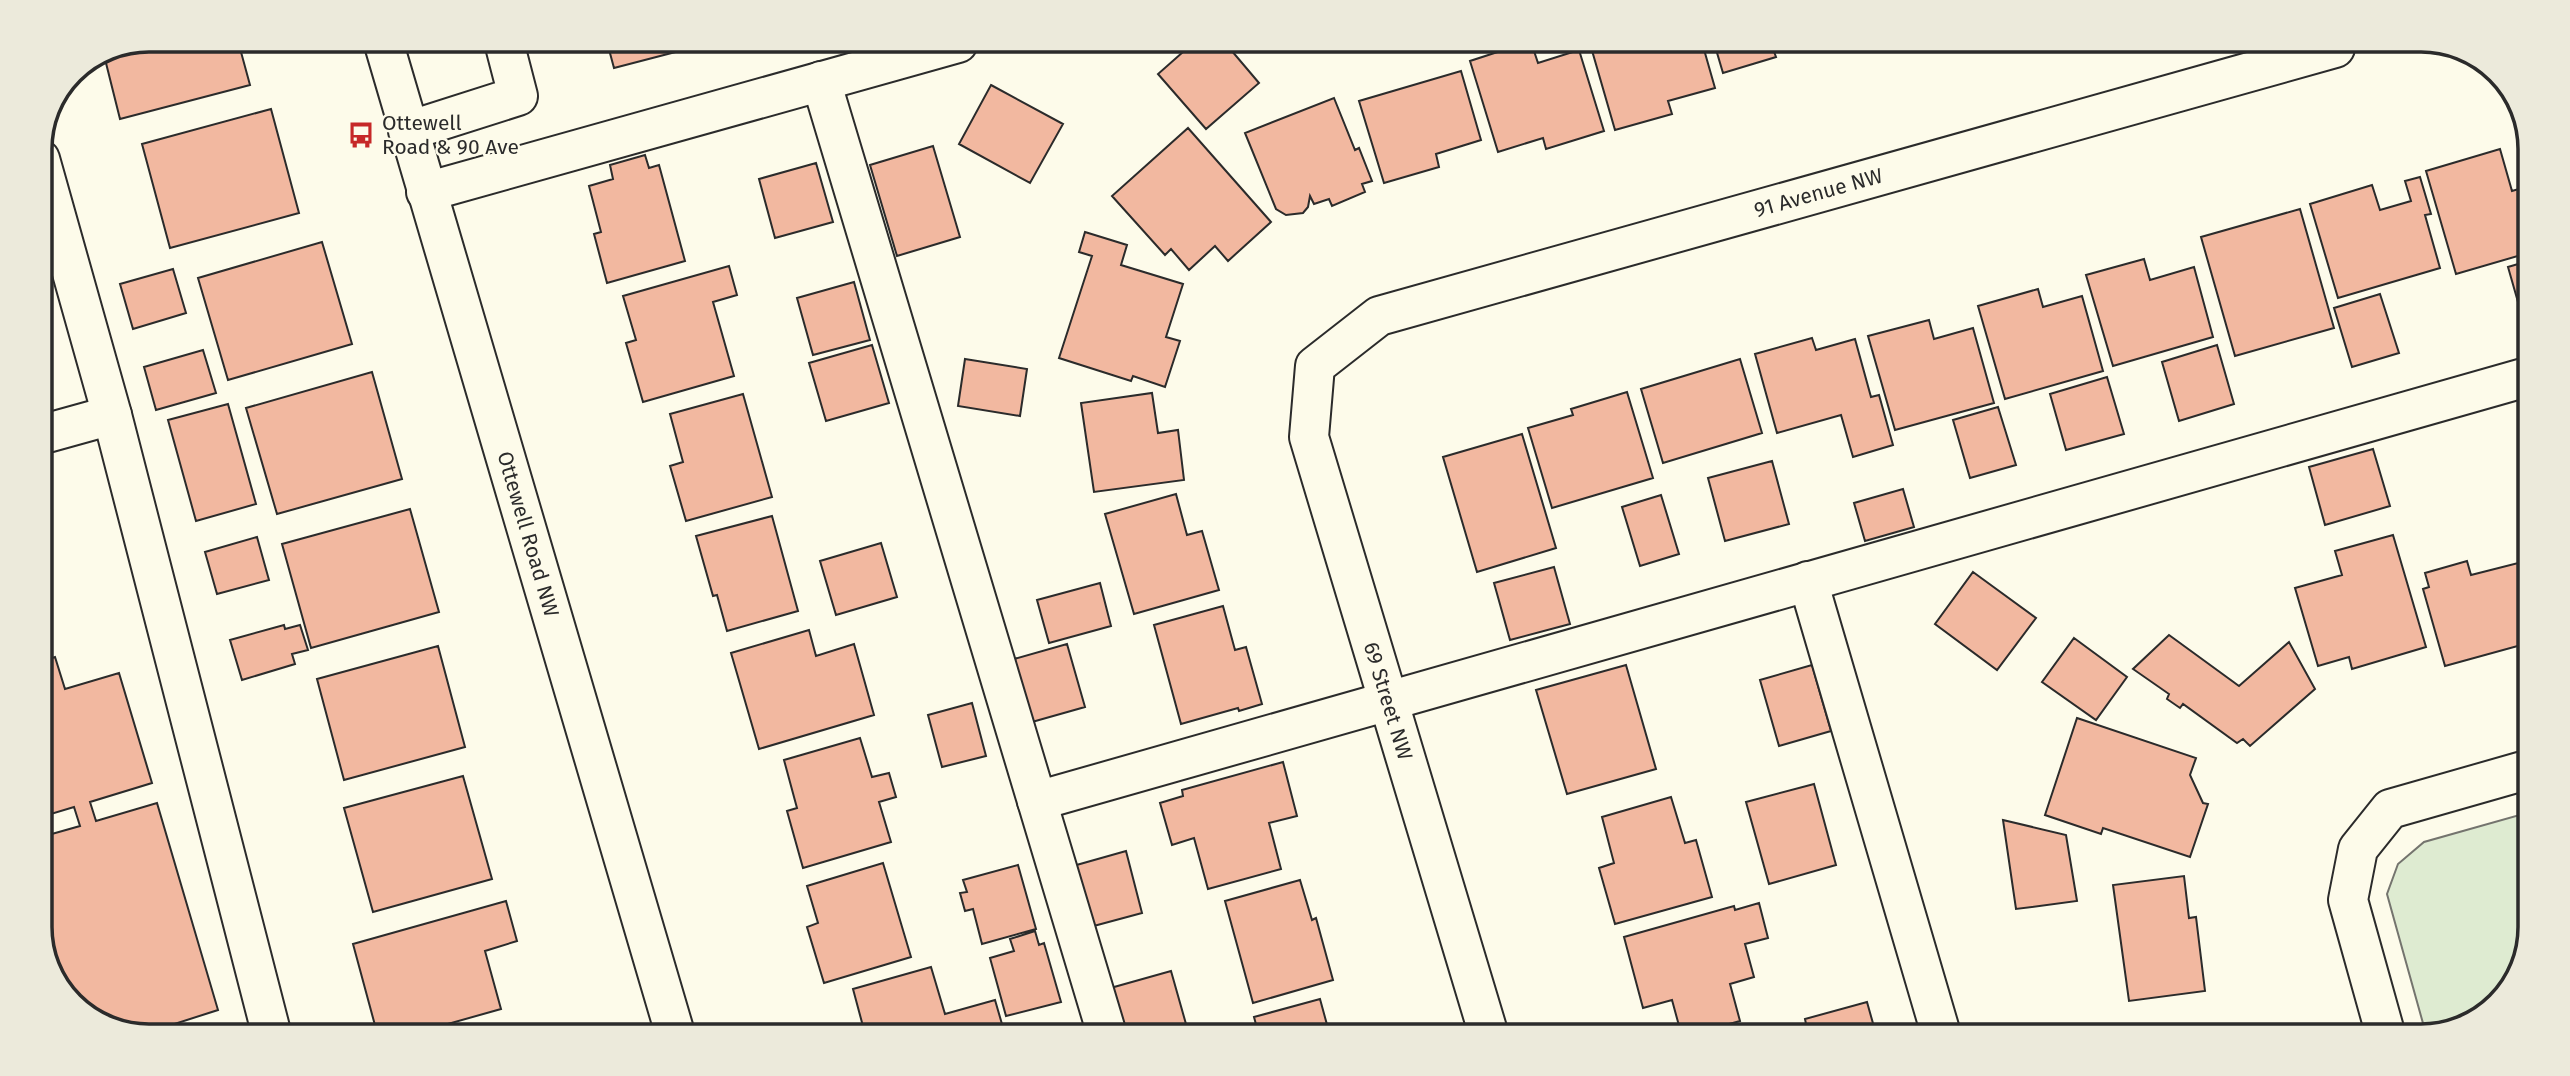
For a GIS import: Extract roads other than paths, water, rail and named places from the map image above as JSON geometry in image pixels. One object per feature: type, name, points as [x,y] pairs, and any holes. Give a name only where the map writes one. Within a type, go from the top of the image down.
[{"type":"street","name":"Ottewell Road NW","points":[[386,52],[672,1024]]},
{"type":"street","points":[[408,131],[518,96],[507,52]]},
{"type":"street","points":[[426,192],[926,52]]},
{"type":"street","name":"91 Avenue NW","points":[[1315,366],[1379,316],[2321,52]]},
{"type":"street","points":[[821,81],[1104,1024]]},
{"type":"street","points":[[53,205],[112,415],[269,1024]]},
{"type":"street","name":"69 Street NW","points":[[1315,366],[1309,437],[1486,1024]]},
{"type":"street","points":[[1037,800],[2517,380]]},
{"type":"street","points":[[53,431],[112,415]]},
{"type":"street","points":[[1808,581],[1938,1024]]},
{"type":"street","points":[[2383,1024],[2348,900],[2358,849],[2390,809],[2518,773]]},
{"type":"place","name":"Ottewell Road & 90 Ave","points":[[361,135]]}]
